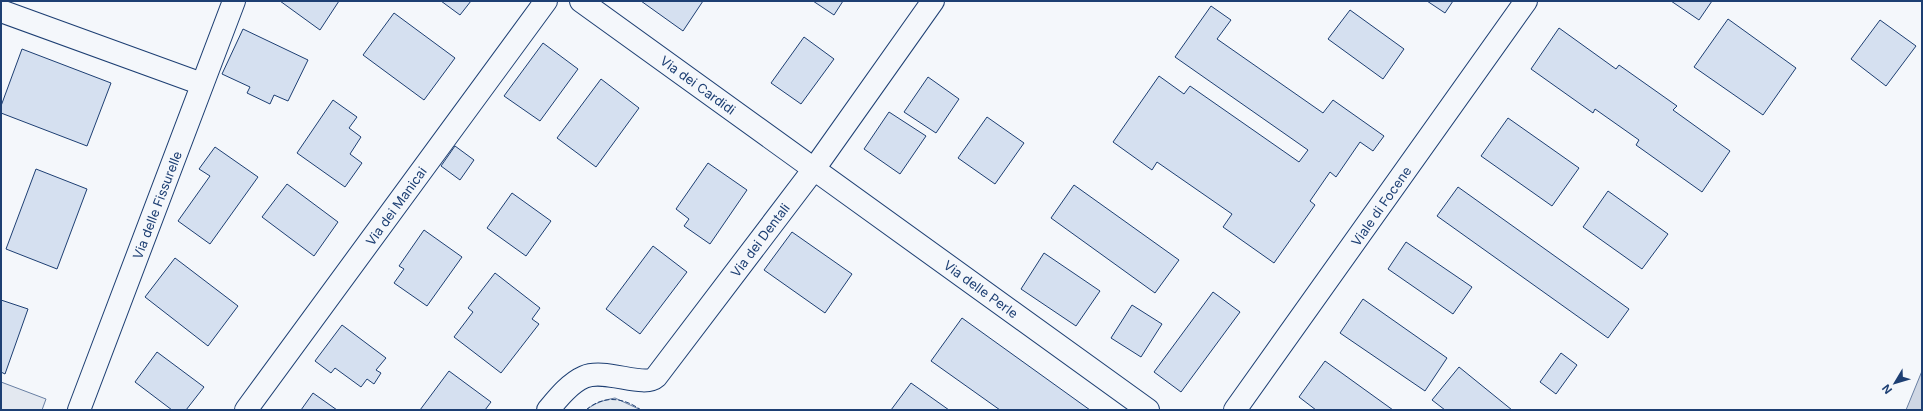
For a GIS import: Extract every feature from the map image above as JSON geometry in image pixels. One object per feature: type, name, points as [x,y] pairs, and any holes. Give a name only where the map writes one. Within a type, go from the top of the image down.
[{"type":"street","name":"Via delle Fissurelle","points":[[79,410],[234,1]]},
{"type":"street","name":"Via dei Manicai","points":[[246,410],[546,1]]},
{"type":"street","name":"Via dei Cardidi","points":[[581,1],[814,168]]},
{"type":"street","name":"Via dei Dentali","points":[[548,410],[568,388],[585,377],[602,373],[642,381],[653,380],[814,168],[933,1]]},
{"type":"street","name":"Viale di Focene","points":[[1235,410],[1526,1]]},
{"type":"street","points":[[1,11],[202,84]]},
{"type":"street","name":"Via delle Perle","points":[[814,168],[1148,410]]},
{"type":"shaded area","points":[[1922,371],[1922,410],[1906,410]]},
{"type":"shaded area","points":[[1,382],[46,399],[42,410],[1,410]]},
{"type":"shaded area","points":[[615,398],[641,410],[586,410],[600,402]]},
{"type":"building","points":[[280,1],[339,1],[320,30]]},
{"type":"building","points":[[441,1],[471,1],[460,15]]},
{"type":"building","points":[[641,1],[703,1],[683,31]]},
{"type":"building","points":[[813,1],[843,1],[834,15]]},
{"type":"building","points":[[1427,1],[1453,1],[1445,13]]},
{"type":"building","points":[[1671,1],[1712,1],[1699,20]]},
{"type":"building","points":[[1211,6],[1231,20],[1217,39],[1323,113],[1333,100],[1384,136],[1373,151],[1360,142],[1336,177],[1330,172],[1310,201],[1315,205],[1274,263],[1223,227],[1232,214],[1157,162],[1152,170],[1113,142],[1159,76],[1184,94],[1190,86],[1299,162],[1308,150],[1175,57]]},
{"type":"building","points":[[1350,10],[1404,49],[1383,79],[1328,39]]},
{"type":"building","points":[[394,13],[455,58],[424,100],[363,55]]},
{"type":"building","points":[[1728,19],[1796,68],[1763,115],[1694,67]]},
{"type":"building","points":[[1880,20],[1916,46],[1886,86],[1851,59]]},
{"type":"building","points":[[1559,28],[1616,69],[1619,65],[1677,106],[1673,110],[1730,151],[1702,192],[1636,145],[1639,140],[1595,109],[1593,113],[1531,69]]},
{"type":"building","points":[[243,29],[308,60],[288,101],[274,95],[270,104],[247,93],[250,87],[222,74]]},
{"type":"building","points":[[804,37],[834,59],[801,104],[771,83]]},
{"type":"building","points":[[543,43],[578,69],[540,121],[504,96]]},
{"type":"building","points":[[22,49],[111,83],[87,146],[1,113],[1,106]]},
{"type":"building","points":[[928,77],[959,99],[936,133],[904,112]]},
{"type":"building","points":[[601,79],[639,108],[596,167],[557,138]]},
{"type":"building","points":[[333,100],[357,117],[349,128],[361,137],[350,154],[362,163],[345,187],[297,153]]},
{"type":"building","points":[[889,112],[926,136],[900,174],[864,149]]},
{"type":"building","points":[[987,117],[1024,143],[995,184],[958,158]]},
{"type":"building","points":[[1508,118],[1579,168],[1552,206],[1481,156]]},
{"type":"building","points":[[455,146],[474,160],[460,180],[441,166]]},
{"type":"building","points":[[215,147],[258,177],[210,244],[178,221],[210,176],[199,169]]},
{"type":"building","points":[[708,163],[747,190],[710,244],[684,226],[689,219],[676,209]]},
{"type":"building","points":[[36,169],[87,189],[57,269],[6,249]]},
{"type":"building","points":[[287,184],[338,222],[314,256],[262,217]]},
{"type":"building","points":[[1074,185],[1179,260],[1155,293],[1051,218]]},
{"type":"building","points":[[1458,187],[1629,309],[1608,338],[1437,216]]},
{"type":"building","points":[[1608,191],[1668,234],[1642,269],[1583,227]]},
{"type":"building","points":[[512,193],[551,221],[526,256],[487,228]]},
{"type":"building","points":[[424,230],[462,257],[427,306],[394,283],[404,269],[399,266]]},
{"type":"building","points":[[792,232],[852,274],[825,313],[764,270]]},
{"type":"building","points":[[1406,242],[1472,287],[1453,314],[1388,269]]},
{"type":"building","points":[[653,246],[687,272],[640,334],[606,309]]},
{"type":"building","points":[[1044,253],[1100,291],[1076,326],[1021,289]]},
{"type":"building","points":[[175,258],[238,306],[208,346],[145,297]]},
{"type":"building","points":[[495,273],[540,308],[532,319],[539,324],[501,373],[454,337],[473,312],[468,308]]},
{"type":"building","points":[[1213,292],[1240,312],[1181,392],[1154,372]]},
{"type":"building","points":[[1363,299],[1447,358],[1425,391],[1340,333]]},
{"type":"building","points":[[1,300],[28,309],[5,374],[1,372]]},
{"type":"building","points":[[1132,305],[1162,324],[1141,357],[1111,338]]},
{"type":"building","points":[[962,318],[1090,410],[1000,410],[931,361]]},
{"type":"building","points":[[342,325],[386,358],[376,370],[381,373],[374,384],[367,379],[361,387],[335,368],[331,373],[315,361]]},
{"type":"building","points":[[157,352],[204,387],[186,410],[172,410],[135,382]]},
{"type":"building","points":[[1561,353],[1577,365],[1556,394],[1540,382]]},
{"type":"building","points":[[1325,361],[1393,410],[1316,410],[1299,397]]},
{"type":"building","points":[[1459,367],[1512,410],[1445,410],[1432,400]]},
{"type":"building","points":[[449,371],[491,402],[485,410],[420,410]]},
{"type":"building","points":[[911,383],[949,410],[891,410]]},
{"type":"building","points":[[313,393],[337,410],[301,410]]},
{"type":"fence","points":[[586,410],[593,405],[606,400],[620,400],[627,402],[641,410]]}]
